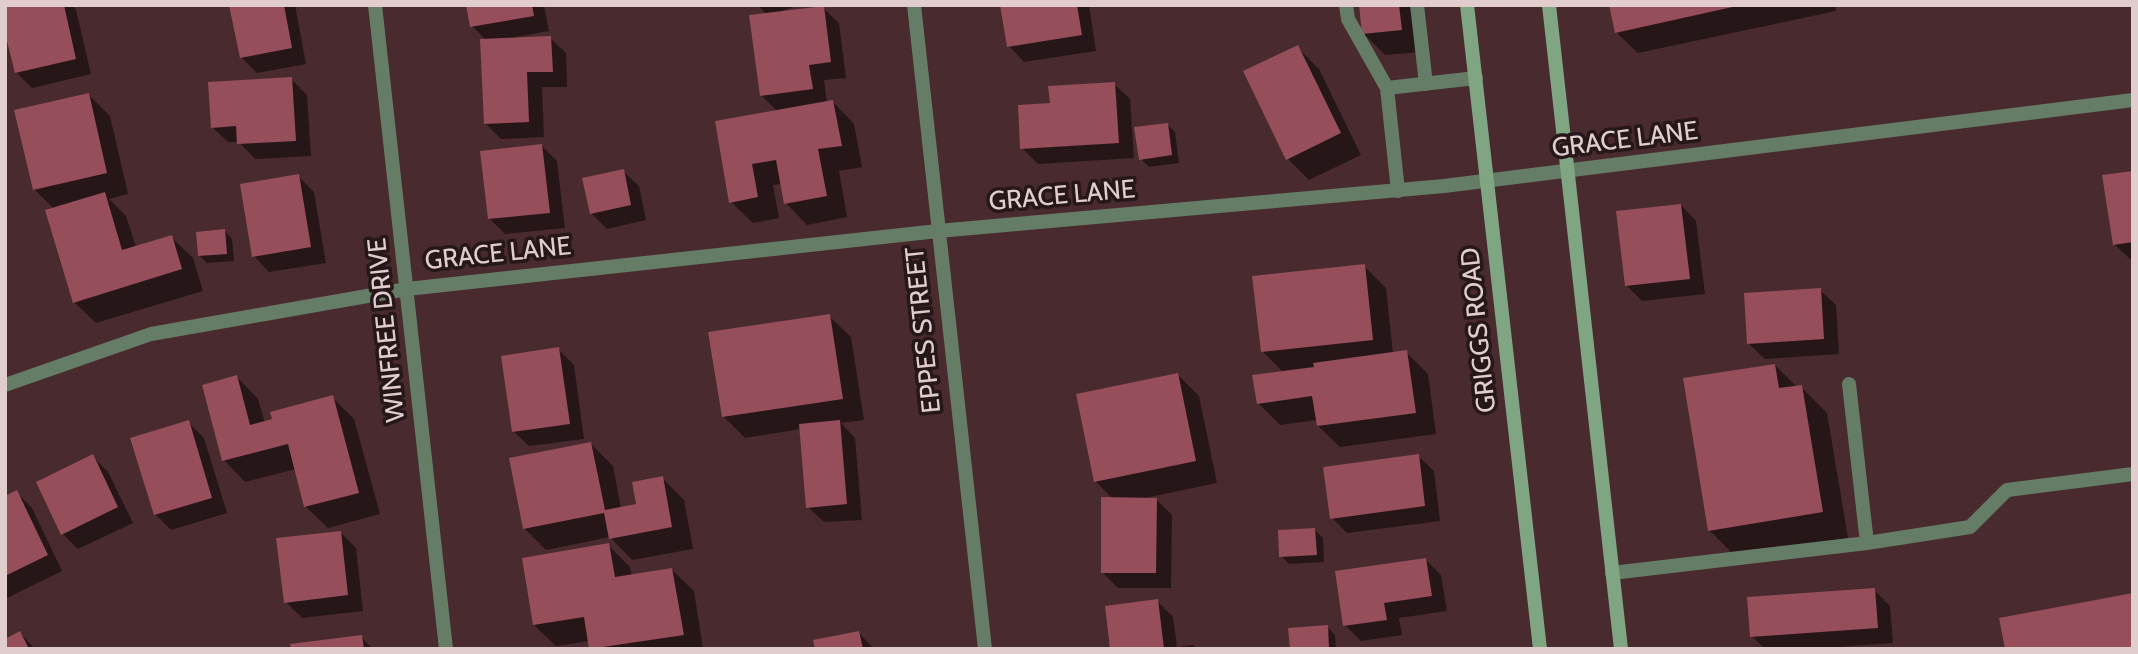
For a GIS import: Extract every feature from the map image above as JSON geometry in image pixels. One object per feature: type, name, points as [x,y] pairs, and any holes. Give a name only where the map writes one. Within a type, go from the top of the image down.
[{"type":"main road","name":"GRIGGS ROAD","points":[[1467,5],[1540,649]]},
{"type":"main road","points":[[1549,5],[1621,649]]},
{"type":"street","name":"WINFREE DRIVE","points":[[374,5],[446,649]]},
{"type":"street","name":"EPPES STREET","points":[[914,5],[985,649]]},
{"type":"street","points":[[1346,5],[1348,19],[1387,88],[1398,191]]},
{"type":"street","points":[[1417,5],[1426,84]]},
{"type":"street","points":[[1387,88],[1476,78]]},
{"type":"street","name":"GRACE LANE","points":[[5,385],[150,334],[407,289],[938,231],[1398,191],[1569,172],[2133,100]]},
{"type":"street","points":[[1849,384],[1867,543]]},
{"type":"street","points":[[1612,573],[1867,543],[1970,527],[2007,490],[2133,474]]},
{"type":"building","points":[[5,5],[64,5],[76,59],[15,73],[5,33]]},
{"type":"building","points":[[229,5],[284,5],[292,48],[240,58]]},
{"type":"building","points":[[466,5],[532,5],[534,16],[470,27]]},
{"type":"building","points":[[1000,5],[1077,5],[1082,35],[1007,47]]},
{"type":"building","points":[[1359,5],[1399,5],[1402,30],[1362,34]]},
{"type":"building","points":[[1609,5],[1736,5],[1737,6],[1615,33]]},
{"type":"building","points":[[824,6],[831,62],[809,65],[813,89],[760,96],[749,15]]},
{"type":"building","points":[[551,36],[553,72],[527,72],[529,122],[484,124],[480,39]]},
{"type":"building","points":[[1298,45],[1341,133],[1286,160],[1243,71]]},
{"type":"building","points":[[292,77],[296,141],[237,144],[236,126],[211,128],[208,82]]},
{"type":"building","points":[[1115,82],[1119,143],[1020,149],[1018,105],[1050,103],[1048,86]]},
{"type":"building","points":[[89,93],[107,173],[33,190],[14,110]]},
{"type":"building","points":[[833,100],[842,146],[818,149],[827,196],[784,204],[776,160],[752,164],[758,197],[729,203],[715,121]]},
{"type":"building","points":[[1168,123],[1172,155],[1139,160],[1134,127]]},
{"type":"building","points":[[542,144],[550,213],[488,219],[480,151]]},
{"type":"building","points":[[624,169],[631,205],[590,214],[582,178]]},
{"type":"building","points":[[2133,171],[2133,242],[2113,245],[2102,175]]},
{"type":"building","points":[[299,174],[311,247],[252,257],[240,184]]},
{"type":"building","points":[[105,192],[122,250],[172,235],[182,269],[73,303],[45,210]]},
{"type":"building","points":[[1681,204],[1690,279],[1625,286],[1616,211]]},
{"type":"building","points":[[225,229],[227,254],[198,256],[196,232]]},
{"type":"building","points":[[1365,264],[1373,340],[1261,352],[1252,276]]},
{"type":"building","points":[[1821,288],[1824,339],[1747,344],[1744,293]]},
{"type":"building","points":[[830,314],[843,399],[722,417],[708,332]]},
{"type":"building","points":[[559,347],[570,424],[512,432],[501,356]]},
{"type":"building","points":[[1407,350],[1416,413],[1317,426],[1312,396],[1257,404],[1252,375],[1314,367],[1313,363]]},
{"type":"building","points":[[1775,364],[1779,388],[1802,385],[1823,512],[1708,531],[1683,378]]},
{"type":"building","points":[[1178,373],[1196,461],[1094,482],[1076,394]]},
{"type":"building","points":[[237,375],[250,425],[272,419],[270,412],[333,395],[359,493],[304,507],[288,444],[222,461],[202,385]]},
{"type":"building","points":[[189,420],[212,498],[154,515],[130,438]]},
{"type":"building","points":[[840,420],[847,504],[806,508],[799,424]]},
{"type":"building","points":[[591,442],[605,510],[636,504],[632,482],[663,476],[672,527],[609,539],[604,513],[523,529],[509,458]]},
{"type":"building","points":[[93,454],[118,507],[61,535],[36,482]]},
{"type":"building","points":[[1419,454],[1425,506],[1330,519],[1323,467]]},
{"type":"building","points":[[17,490],[48,555],[5,576],[5,496]]},
{"type":"building","points":[[1101,497],[1157,498],[1156,573],[1101,573]]},
{"type":"building","points":[[1315,528],[1317,555],[1279,557],[1278,530]]},
{"type":"building","points":[[341,531],[348,595],[284,603],[276,538]]},
{"type":"building","points":[[609,543],[615,577],[672,568],[684,635],[589,649],[584,617],[533,625],[522,558]]},
{"type":"building","points":[[1426,558],[1432,596],[1384,603],[1387,620],[1343,626],[1335,571]]},
{"type":"building","points":[[1875,588],[1878,628],[1750,637],[1747,597]]},
{"type":"building","points":[[2133,593],[2133,649],[2005,649],[1999,618]]},
{"type":"building","points":[[1158,599],[1164,649],[1110,649],[1105,606]]},
{"type":"building","points":[[1328,625],[1329,649],[1290,649],[1288,628]]},
{"type":"building","points":[[20,631],[29,649],[5,649],[5,639]]},
{"type":"building","points":[[859,631],[863,649],[815,649],[813,640]]},
{"type":"building","points":[[362,635],[364,649],[291,649],[290,644]]}]
